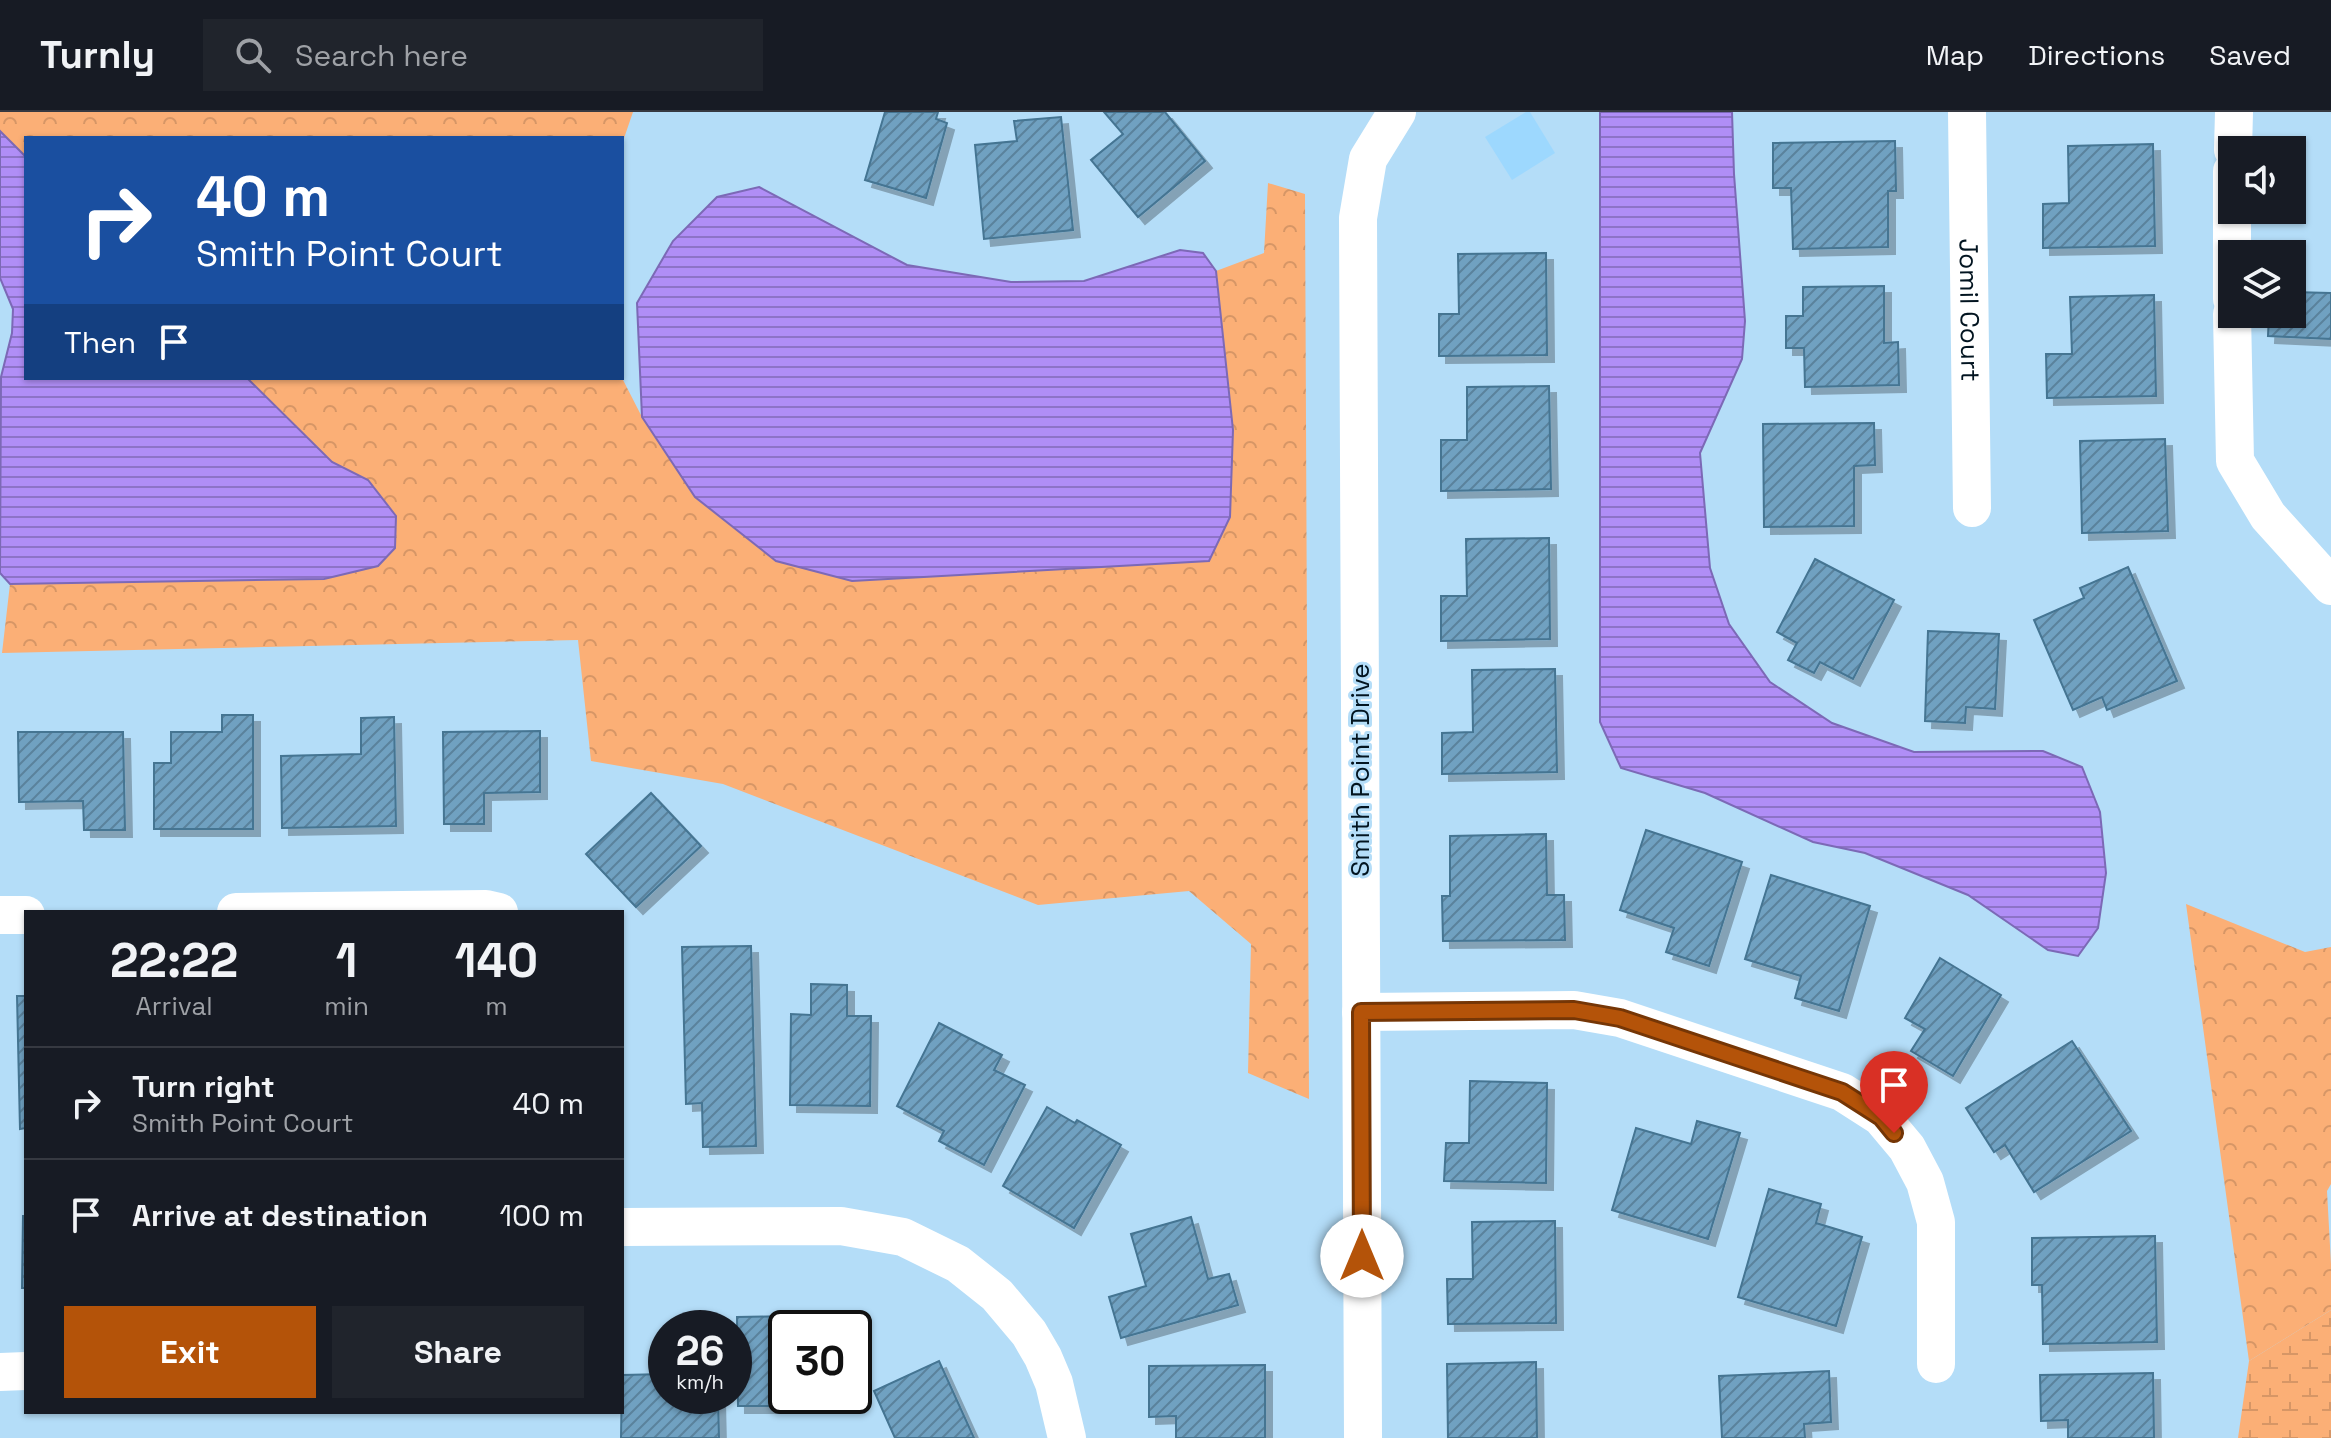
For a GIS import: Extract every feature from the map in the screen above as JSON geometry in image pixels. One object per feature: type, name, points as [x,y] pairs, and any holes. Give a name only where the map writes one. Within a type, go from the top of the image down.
[{"type":"street","name":"Smith Point Drive","points":[[1363,1438],[1358,218],[1368,159],[1397,112]]},
{"type":"street","name":"Jomil Court","points":[[1967,112],[1972,508]]},
{"type":"street","points":[[2233,136],[2234,112]]},
{"type":"street","points":[[2232,328],[2235,461],[2268,516],[2331,586]]},
{"type":"street","points":[[403,910],[490,910]]},
{"type":"street","points":[[0,915],[24,915]]},
{"type":"street","points":[[1361,1012],[1574,1010],[1620,1018],[1842,1092],[1881,1117],[1907,1148],[1925,1182],[1936,1222],[1936,1364]]},
{"type":"street","points":[[624,1227],[841,1226],[903,1237],[958,1264],[997,1295],[1029,1333],[1054,1383],[1067,1438]]},
{"type":"street","points":[[0,1372],[24,1371]]},
{"type":"shaded area","points":[[1530,112],[1555,153],[1512,180],[1485,137]]},
{"type":"shaded area","points":[[1600,112],[1732,112],[1745,321],[1742,359],[1700,453],[1710,568],[1729,624],[1770,682],[1832,723],[1914,752],[2043,751],[2082,767],[2100,812],[2106,873],[2098,928],[2078,956],[2048,950],[1968,895],[1865,853],[1813,842],[1705,793],[1621,768],[1600,722]]},
{"type":"shaded area","points":[[0,131],[24,155],[24,380],[249,380],[332,462],[368,480],[396,516],[395,548],[378,566],[324,579],[10,584],[0,573],[1,377],[12,333],[13,309],[0,278]]},
{"type":"shaded area","points":[[759,187],[907,265],[1011,282],[1084,281],[1180,250],[1203,253],[1216,271],[1233,430],[1230,517],[1209,561],[852,581],[776,561],[695,497],[642,417],[637,303],[673,241],[717,197]]},
{"type":"green space","points":[[0,112],[633,112],[624,138],[24,136],[24,155],[0,131]]},
{"type":"green space","points":[[1268,183],[1305,194],[1309,1099],[1248,1073],[1251,944],[1189,891],[1038,905],[723,784],[591,761],[578,640],[2,653],[10,584],[324,579],[396,516],[368,480],[332,462],[249,380],[623,380],[642,417],[695,497],[1233,430],[1216,271],[1264,253]]},
{"type":"green space","points":[[2186,904],[2305,952],[2331,947],[2331,1184],[2327,1191],[2331,1310],[2249,1361]]},
{"type":"green space","points":[[2331,1310],[2331,1438],[2238,1438],[2249,1361]]},
{"type":"building","points":[[885,112],[938,112],[936,119],[947,123],[926,198],[865,180]]},
{"type":"building","points":[[1104,112],[1165,112],[1205,161],[1138,217],[1091,160],[1123,134]]},
{"type":"building","points":[[1061,117],[1073,230],[984,239],[975,145],[1017,141],[1014,121]]},
{"type":"building","points":[[1895,141],[1896,191],[1888,191],[1888,247],[1793,249],[1791,188],[1773,188],[1773,143]]},
{"type":"building","points":[[2153,144],[2155,246],[2043,248],[2043,204],[2069,203],[2068,146]]},
{"type":"building","points":[[1546,253],[1547,355],[1439,356],[1439,314],[1459,314],[1458,254]]},
{"type":"building","points":[[1884,286],[1884,343],[1898,342],[1899,385],[1805,387],[1804,348],[1786,348],[1786,316],[1803,316],[1803,287]]},
{"type":"building","points":[[2306,292],[2331,293],[2331,339],[2268,336],[2268,328],[2306,328]]},
{"type":"building","points":[[2154,295],[2156,396],[2047,398],[2046,354],[2072,354],[2070,297]]},
{"type":"building","points":[[1549,386],[1551,489],[1441,491],[1441,440],[1467,440],[1467,387]]},
{"type":"building","points":[[1874,423],[1875,465],[1854,466],[1854,526],[1764,527],[1763,424]]},
{"type":"building","points":[[2165,439],[2168,531],[2082,533],[2080,441]]},
{"type":"building","points":[[1549,538],[1550,639],[1441,641],[1441,596],[1467,596],[1466,539]]},
{"type":"building","points":[[1815,559],[1894,600],[1853,679],[1820,662],[1814,673],[1788,660],[1797,643],[1777,632]]},
{"type":"building","points":[[2128,567],[2177,681],[2107,710],[2102,697],[2073,710],[2034,620],[2084,598],[2080,588]]},
{"type":"building","points":[[1928,631],[1999,634],[1995,709],[1966,707],[1965,723],[1925,721]]},
{"type":"building","points":[[1555,669],[1557,772],[1442,774],[1442,733],[1473,732],[1472,670]]},
{"type":"building","points":[[222,715],[253,715],[253,829],[154,829],[154,763],[171,763],[171,732],[222,732]]},
{"type":"building","points":[[394,717],[396,826],[282,828],[281,756],[361,754],[361,718]]},
{"type":"building","points":[[540,731],[540,792],[484,793],[484,824],[444,824],[443,732]]},
{"type":"building","points":[[18,732],[123,732],[125,830],[84,830],[83,801],[19,802]]},
{"type":"building","points":[[651,793],[701,846],[636,907],[586,854]]},
{"type":"building","points":[[1646,830],[1742,862],[1709,966],[1666,952],[1674,928],[1620,910]]},
{"type":"building","points":[[1546,834],[1547,895],[1564,895],[1565,940],[1443,941],[1442,896],[1450,896],[1450,836]]},
{"type":"building","points":[[1771,875],[1870,906],[1839,1011],[1795,998],[1801,976],[1745,959]]},
{"type":"building","points":[[751,946],[756,1146],[703,1147],[702,1103],[686,1104],[682,947]]},
{"type":"building","points":[[1940,958],[2001,995],[1953,1076],[1911,1051],[1925,1029],[1905,1018]]},
{"type":"building","points":[[811,984],[847,985],[847,1016],[871,1016],[870,1106],[790,1105],[791,1014],[811,1015]]},
{"type":"building","points":[[17,996],[24,996],[24,1128],[20,1129]]},
{"type":"building","points":[[939,1023],[1002,1055],[994,1070],[1025,1085],[984,1165],[939,1141],[944,1131],[897,1106]]},
{"type":"building","points":[[2072,1041],[2131,1131],[2034,1192],[2005,1145],[1994,1152],[1966,1108]]},
{"type":"building","points":[[1470,1081],[1547,1083],[1546,1183],[1444,1181],[1446,1143],[1469,1143]]},
{"type":"building","points":[[1047,1107],[1121,1145],[1074,1228],[1003,1186]]},
{"type":"building","points":[[1697,1121],[1740,1133],[1708,1239],[1612,1210],[1636,1128],[1691,1144]]},
{"type":"building","points":[[1769,1189],[1821,1204],[1816,1223],[1862,1237],[1836,1326],[1738,1297]]},
{"type":"building","points":[[23,1216],[24,1216],[24,1288]]},
{"type":"building","points":[[1191,1217],[1208,1279],[1229,1274],[1238,1305],[1121,1338],[1109,1297],[1146,1286],[1131,1234]]},
{"type":"building","points":[[1555,1221],[1556,1323],[1448,1324],[1447,1279],[1473,1279],[1472,1222]]},
{"type":"building","points":[[2155,1236],[2157,1342],[2043,1344],[2042,1285],[2032,1285],[2032,1238]]},
{"type":"building","points":[[768,1316],[768,1406],[752,1406],[752,1317]]},
{"type":"building","points":[[939,1361],[974,1438],[895,1438],[874,1391]]},
{"type":"building","points":[[1536,1362],[1537,1438],[1448,1438],[1447,1364]]},
{"type":"building","points":[[1265,1365],[1265,1438],[1176,1438],[1176,1416],[1149,1417],[1149,1366]]},
{"type":"building","points":[[1829,1371],[1831,1422],[1804,1424],[1805,1438],[1722,1438],[1719,1376]]},
{"type":"building","points":[[2153,1373],[2154,1438],[2068,1438],[2068,1420],[2041,1421],[2040,1375]]},
{"type":"building","points":[[648,1374],[648,1414],[718,1414],[719,1438],[621,1438],[621,1414],[624,1414],[624,1375]]},
{"type":"route","points":[[1362,1256],[1361,1012],[1574,1010],[1620,1018],[1842,1092],[1881,1117],[1894,1133]]}]
